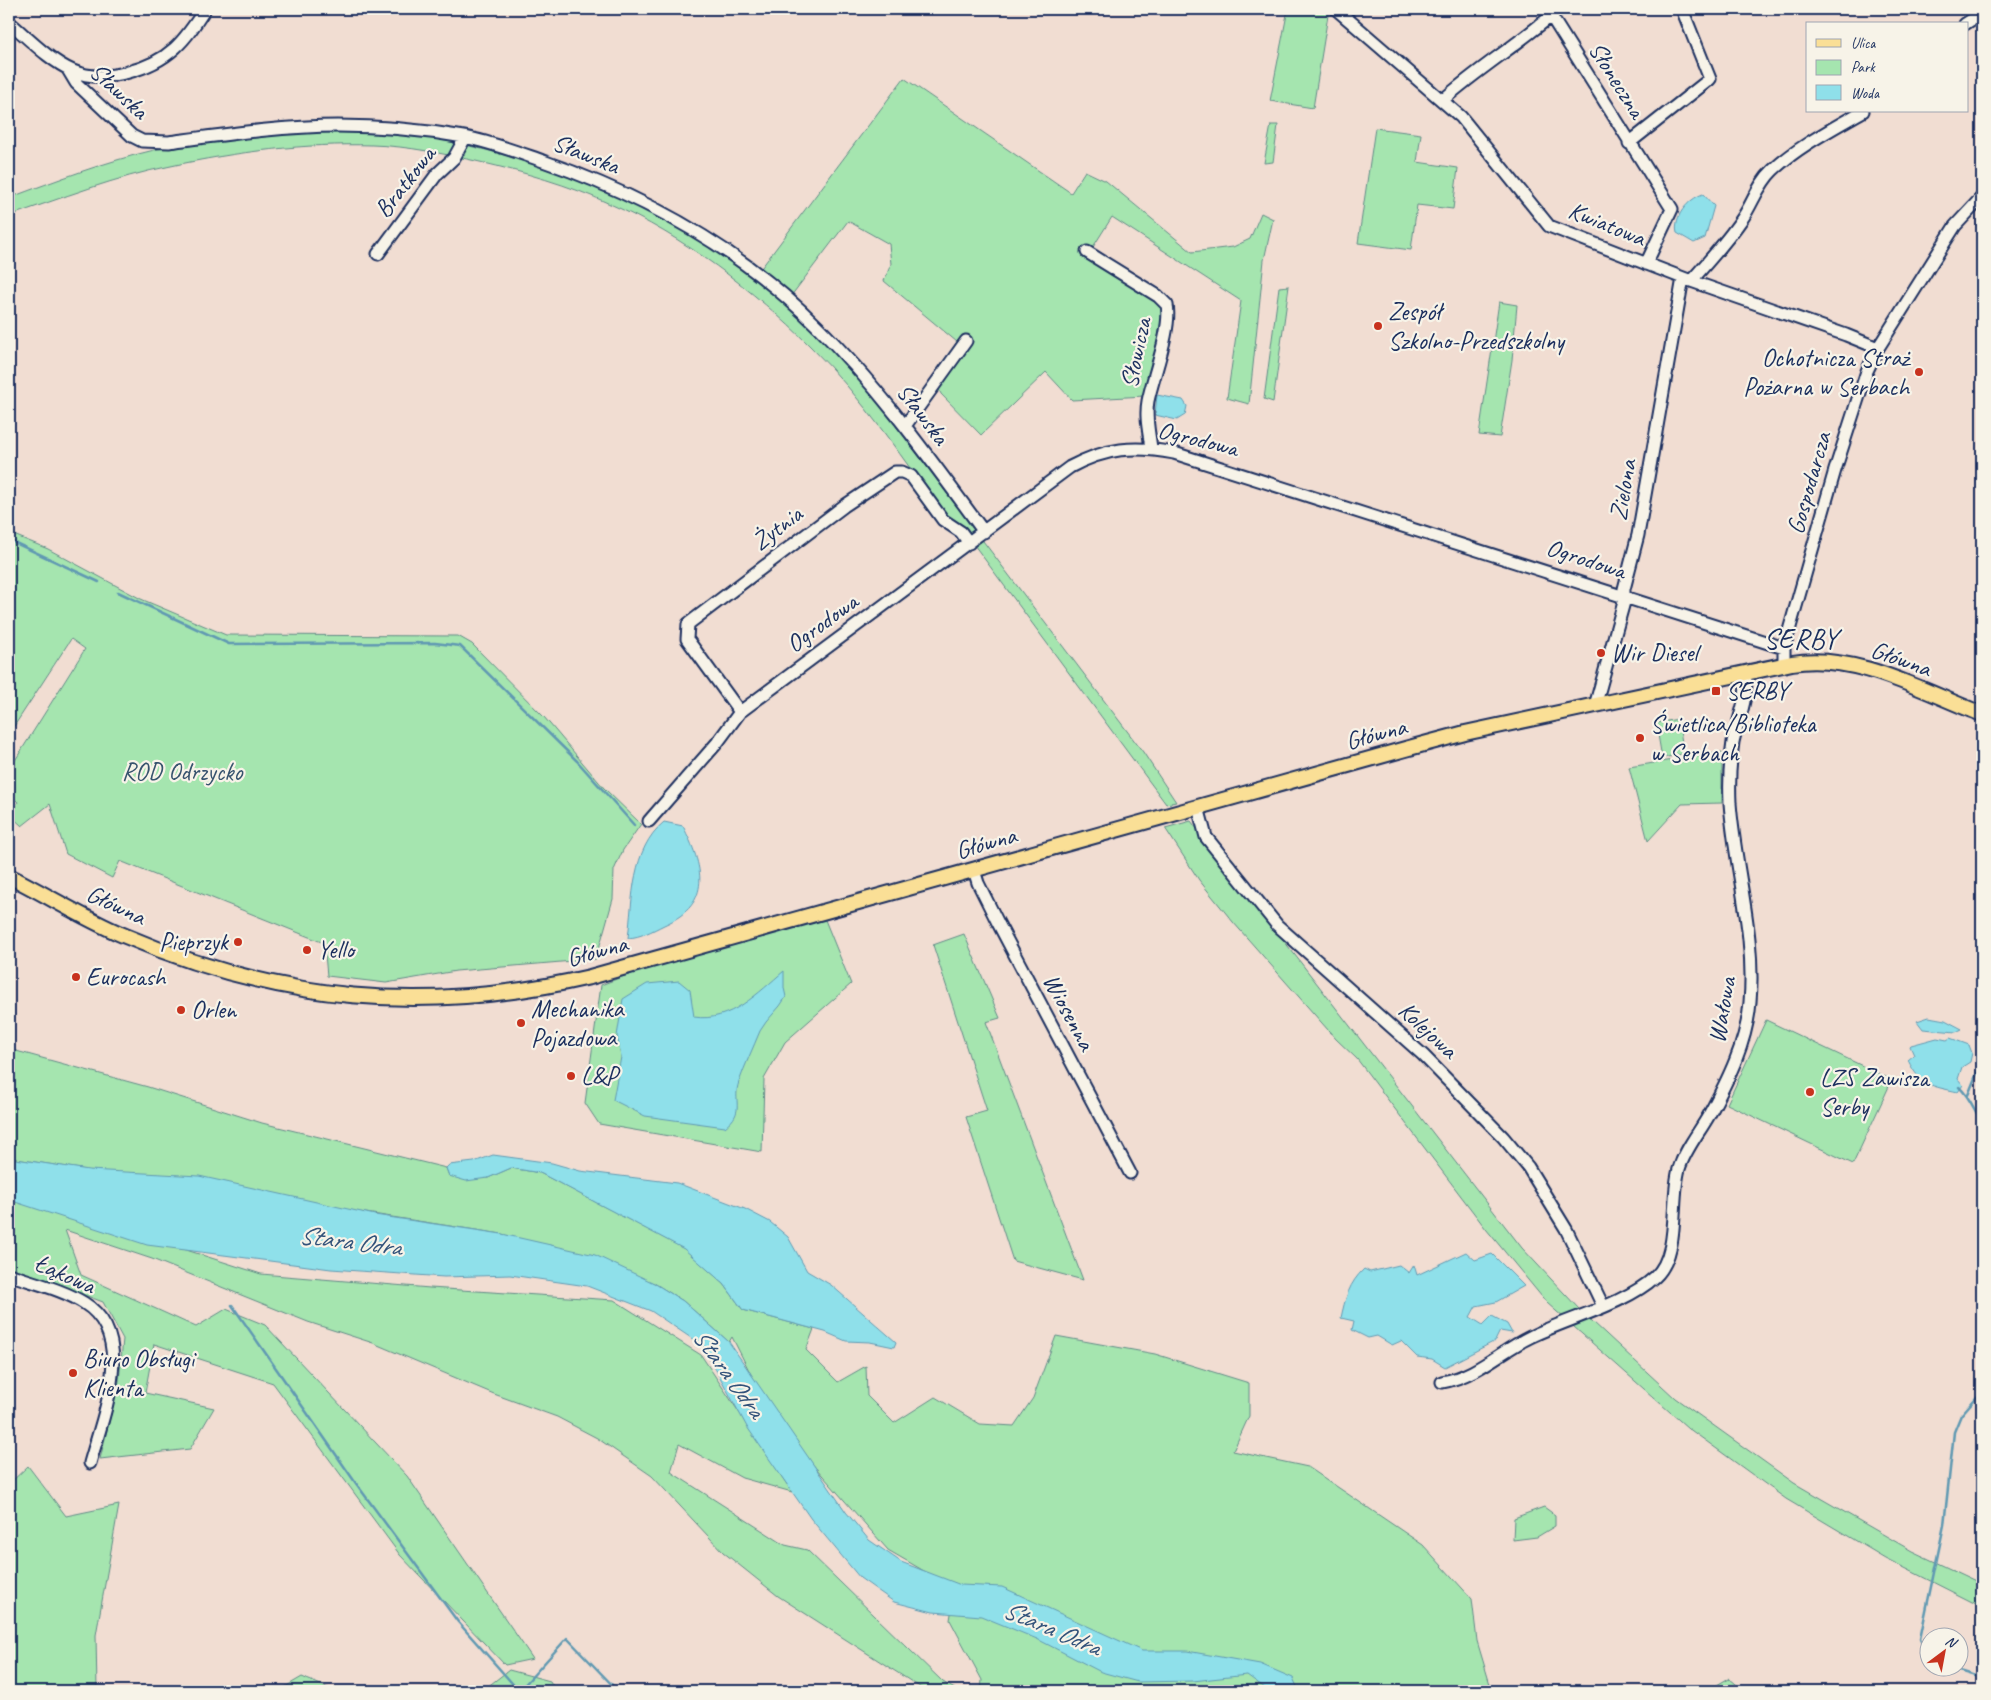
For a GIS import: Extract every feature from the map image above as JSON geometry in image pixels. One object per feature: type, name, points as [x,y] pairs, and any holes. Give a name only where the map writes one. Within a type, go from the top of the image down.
[{"type":"main road","name":"Główna","points":[[9,876],[122,935],[230,973],[318,992],[361,997],[426,999],[486,996],[552,986],[590,977],[1465,733],[1784,665],[1820,660],[1853,666],[1982,714]]},
{"type":"street","points":[[9,22],[67,68],[84,75],[98,76],[130,72],[148,65],[175,49],[205,9]]},
{"type":"street","name":"Kwiatowa","points":[[1336,9],[1462,118],[1549,226],[1687,279],[1846,334],[1878,348]]},
{"type":"street","name":"Słoneczna","points":[[1629,142],[1710,79],[1682,9]]},
{"type":"street","name":"Słoneczna","points":[[1442,100],[1470,75],[1513,47],[1555,12],[1629,142],[1672,209],[1646,264]]},
{"type":"street","points":[[1968,22],[1982,13]]},
{"type":"street","name":"Sławska","points":[[67,68],[76,84],[124,129],[142,141],[169,142],[336,126],[384,128],[465,138],[500,146],[572,171],[677,220],[741,263],[795,305],[873,386],[984,532]]},
{"type":"street","points":[[1687,279],[1722,246],[1743,217],[1754,194],[1772,171],[1811,140],[1861,112]]},
{"type":"street","name":"Bratkowa","points":[[378,254],[437,174],[454,158],[465,138]]},
{"type":"street","name":"Gospodarcza","points":[[1784,665],[1784,648],[1854,408],[1878,348],[1955,226],[1982,197]]},
{"type":"street","name":"Słowicza","points":[[1087,252],[1158,296],[1167,305],[1166,328],[1148,402],[1147,424],[1151,448]]},
{"type":"street","name":"Zielona","points":[[1595,706],[1638,535],[1687,279]]},
{"type":"street","points":[[905,426],[966,341]]},
{"type":"street","name":"Ogrodowa","points":[[648,821],[717,744],[740,712],[1070,467],[1089,457],[1127,448],[1151,448],[1238,472],[1784,648]]},
{"type":"street","name":"Żytnia","points":[[740,712],[687,639],[688,624],[836,512],[888,475],[902,472],[911,476],[943,520],[960,532],[969,543]]},
{"type":"street","name":"Wałowa","points":[[1442,1382],[1468,1375],[1527,1338],[1603,1306],[1642,1286],[1656,1277],[1663,1267],[1672,1243],[1674,1192],[1682,1160],[1709,1115],[1732,1070],[1745,1034],[1750,1000],[1752,961],[1730,803],[1730,769],[1734,741],[1746,694],[1745,674]]},
{"type":"street","name":"Kolejowa","points":[[1198,807],[1206,837],[1277,925],[1423,1055],[1471,1103],[1528,1167],[1566,1229],[1603,1306]]},
{"type":"street","name":"Wiosenna","points":[[974,870],[978,883],[1037,1000],[1130,1172]]},
{"type":"street","name":"Łąkowa","points":[[9,1274],[86,1304],[100,1317],[110,1332],[113,1352],[112,1374],[90,1463]]},
{"type":"green space","points":[[1288,9],[1329,9],[1313,108],[1270,101]]},
{"type":"green space","points":[[904,78],[1071,193],[1085,171],[1106,181],[1192,252],[1233,247],[1250,239],[1261,213],[1273,219],[1264,260],[1249,404],[1227,398],[1241,301],[1112,217],[1088,255],[1154,297],[1162,305],[1162,319],[1145,396],[1072,400],[1046,372],[981,435],[941,394],[933,376],[957,342],[884,281],[891,264],[889,244],[848,221],[791,296],[759,271]]},
{"type":"green space","points":[[1271,125],[1278,125],[1273,162],[1264,163]]},
{"type":"green space","points":[[1375,128],[1421,134],[1417,162],[1458,168],[1453,209],[1417,205],[1411,250],[1358,243]]},
{"type":"green space","points":[[321,131],[431,138],[490,151],[576,179],[618,197],[698,240],[772,293],[818,335],[861,380],[1143,752],[1176,802],[1166,804],[963,530],[949,522],[883,431],[829,366],[789,325],[742,285],[690,248],[637,217],[578,191],[496,166],[413,149],[347,145],[296,147],[220,157],[171,166],[109,182],[9,216],[9,198],[135,155],[217,139]]},
{"type":"green space","points":[[1289,286],[1273,402],[1264,399],[1279,287]]},
{"type":"green space","points":[[1499,302],[1517,305],[1512,360],[1500,437],[1479,435]]},
{"type":"green space","name":"ROD Odrzycko","points":[[9,533],[48,549],[141,599],[226,635],[458,636],[472,644],[544,717],[604,788],[641,824],[623,850],[614,870],[613,899],[596,959],[456,971],[386,983],[327,976],[324,943],[120,861],[112,878],[66,854],[50,804],[22,826],[10,815],[18,802],[9,794],[9,770],[85,649],[71,639],[9,734]]},
{"type":"green space","points":[[1678,719],[1684,754],[1662,758],[1656,723]]},
{"type":"green space","points":[[1722,752],[1722,803],[1682,804],[1648,841],[1629,767]]},
{"type":"green space","points":[[1191,821],[1522,1248],[1579,1309],[1675,1398],[1794,1483],[1912,1551],[1982,1584],[1982,1607],[1885,1558],[1786,1499],[1688,1428],[1547,1303],[1486,1229],[1357,1059],[1336,1039],[1233,922],[1199,880],[1165,828]]},
{"type":"green space","points":[[821,910],[851,984],[785,1042],[764,1079],[762,1152],[599,1124],[585,1103],[601,985],[717,940]]},
{"type":"green space","points":[[964,934],[1000,1018],[986,1022],[1083,1280],[1013,1261],[966,1117],[987,1111],[933,945]]},
{"type":"green space","name":"LZS Zawisza Serby","points":[[1766,1020],[1892,1080],[1853,1164],[1727,1104]]},
{"type":"green space","points":[[9,1049],[148,1087],[262,1123],[446,1168],[449,1176],[488,1178],[511,1168],[540,1173],[685,1249],[724,1284],[743,1310],[814,1329],[806,1350],[838,1382],[866,1366],[867,1396],[894,1423],[935,1397],[980,1424],[1014,1426],[1033,1398],[1056,1336],[1155,1354],[1249,1383],[1249,1416],[1233,1451],[1308,1467],[1423,1545],[1472,1599],[1477,1641],[1492,1691],[981,1691],[982,1680],[950,1620],[955,1589],[888,1550],[801,1451],[761,1394],[732,1337],[729,1342],[683,1301],[654,1283],[502,1234],[9,1158]]},
{"type":"green space","points":[[9,1193],[261,1274],[430,1288],[614,1300],[701,1355],[792,1492],[742,1478],[679,1444],[671,1472],[785,1545],[807,1550],[943,1682],[958,1691],[926,1691],[778,1596],[723,1552],[652,1476],[597,1438],[557,1417],[494,1394],[373,1343],[308,1322],[152,1259],[65,1230],[81,1275],[196,1327],[226,1309],[265,1325],[407,1476],[533,1659],[505,1665],[400,1555],[273,1383],[154,1344],[145,1393],[214,1408],[190,1449],[100,1459],[119,1381],[123,1339],[103,1302],[9,1267]]},
{"type":"green space","points":[[28,1466],[66,1516],[119,1505],[96,1635],[97,1691],[9,1691],[9,1484]]},
{"type":"green space","points":[[1544,1507],[1555,1515],[1555,1526],[1537,1537],[1513,1540],[1514,1518]]},
{"type":"green space","points":[[509,1670],[550,1681],[556,1691],[482,1691]]},
{"type":"green space","points":[[302,1677],[335,1691],[278,1691]]},
{"type":"green space","points":[[1729,1678],[1744,1691],[1717,1691],[1717,1685]]},
{"type":"water","points":[[1703,194],[1714,206],[1705,238],[1694,243],[1677,233],[1677,221],[1687,204]]},
{"type":"water","points":[[1157,395],[1183,400],[1187,406],[1185,415],[1177,420],[1155,415]]},
{"type":"water","points":[[664,822],[683,826],[690,841],[699,869],[700,882],[697,895],[691,906],[680,916],[646,933],[628,938],[633,891],[639,860],[653,833]]},
{"type":"water","points":[[784,971],[786,997],[760,1031],[739,1082],[737,1089],[737,1111],[725,1127],[645,1116],[613,1100],[621,1057],[617,1036],[623,999],[647,984],[679,981],[690,990],[694,1017],[707,1018],[732,1011],[754,996]]},
{"type":"water","points":[[1929,1017],[1945,1020],[1962,1029],[1956,1032],[1923,1029],[1917,1021]]},
{"type":"water","points":[[1937,1038],[1947,1040],[1950,1038],[1969,1045],[1972,1053],[1970,1062],[1962,1067],[1958,1079],[1963,1085],[1958,1092],[1928,1084],[1917,1075],[1908,1060],[1914,1055],[1911,1045]]},
{"type":"water","points":[[493,1155],[552,1163],[580,1171],[677,1183],[745,1209],[770,1222],[788,1237],[807,1271],[831,1285],[896,1342],[894,1347],[870,1342],[846,1341],[825,1332],[743,1310],[724,1284],[684,1249],[540,1173],[511,1168],[488,1178],[466,1181],[449,1176],[446,1168],[449,1165],[474,1162]]},
{"type":"water","name":"Stara Odra","points":[[9,1158],[89,1170],[199,1176],[375,1215],[502,1234],[595,1255],[654,1283],[683,1301],[729,1342],[846,1512],[869,1540],[901,1562],[961,1585],[1002,1587],[1142,1651],[1187,1651],[1260,1664],[1293,1678],[1299,1691],[1269,1691],[1247,1675],[1193,1681],[1138,1682],[1101,1672],[1037,1639],[981,1616],[933,1612],[894,1602],[860,1578],[811,1519],[747,1427],[703,1346],[651,1311],[587,1286],[510,1275],[444,1277],[331,1269],[147,1245],[9,1200]]},
{"type":"water","points":[[1466,1252],[1475,1260],[1492,1254],[1524,1286],[1496,1302],[1476,1306],[1470,1317],[1483,1325],[1492,1316],[1507,1324],[1512,1333],[1500,1331],[1495,1341],[1445,1367],[1432,1359],[1417,1357],[1401,1341],[1392,1345],[1377,1336],[1368,1338],[1352,1330],[1354,1321],[1341,1318],[1348,1292],[1364,1269],[1370,1272],[1399,1265],[1409,1273],[1414,1265],[1417,1275]]},
{"type":"waterway","points":[[9,540],[99,582]]},
{"type":"waterway","points":[[118,592],[229,644],[435,643],[460,646],[577,761],[634,825]]},
{"type":"waterway","points":[[1968,1095],[1982,1061]]},
{"type":"waterway","points":[[1959,1087],[1969,1099],[1982,1122]]},
{"type":"waterway","points":[[232,1305],[355,1482],[458,1622],[519,1691]]},
{"type":"waterway","points":[[1922,1628],[1944,1525],[1954,1432],[1961,1415],[1982,1391]]},
{"type":"waterway","points":[[519,1691],[567,1638],[618,1691]]},
{"type":"waterway","points":[[1968,1674],[1982,1678]]},
{"type":"place","name":"Zespół Szkolno-Przedszkolny","points":[[1378,326]]},
{"type":"place","name":"Ochotnicza Straż Pożarna w Serbach","points":[[1919,372]]},
{"type":"place","name":"Wir Diesel","points":[[1601,653]]},
{"type":"place","name":"SERBY","points":[[1716,691]]},
{"type":"place","name":"Świetlica/Biblioteka w Serbach","points":[[1640,738]]},
{"type":"place","name":"Pieprzyk","points":[[238,942]]},
{"type":"place","name":"Yello","points":[[307,950]]},
{"type":"place","name":"Eurocash","points":[[76,977]]},
{"type":"place","name":"Orlen","points":[[181,1010]]},
{"type":"place","name":"Mechanika Pojazdowa","points":[[521,1023]]},
{"type":"place","name":"L&P","points":[[571,1076]]},
{"type":"place","name":"LZS Zawisza Serby","points":[[1810,1092]]},
{"type":"place","name":"Biuro Obsługi Klienta","points":[[73,1373]]},
{"type":"district","name":"SERBY","points":[[1801,638]]}]
